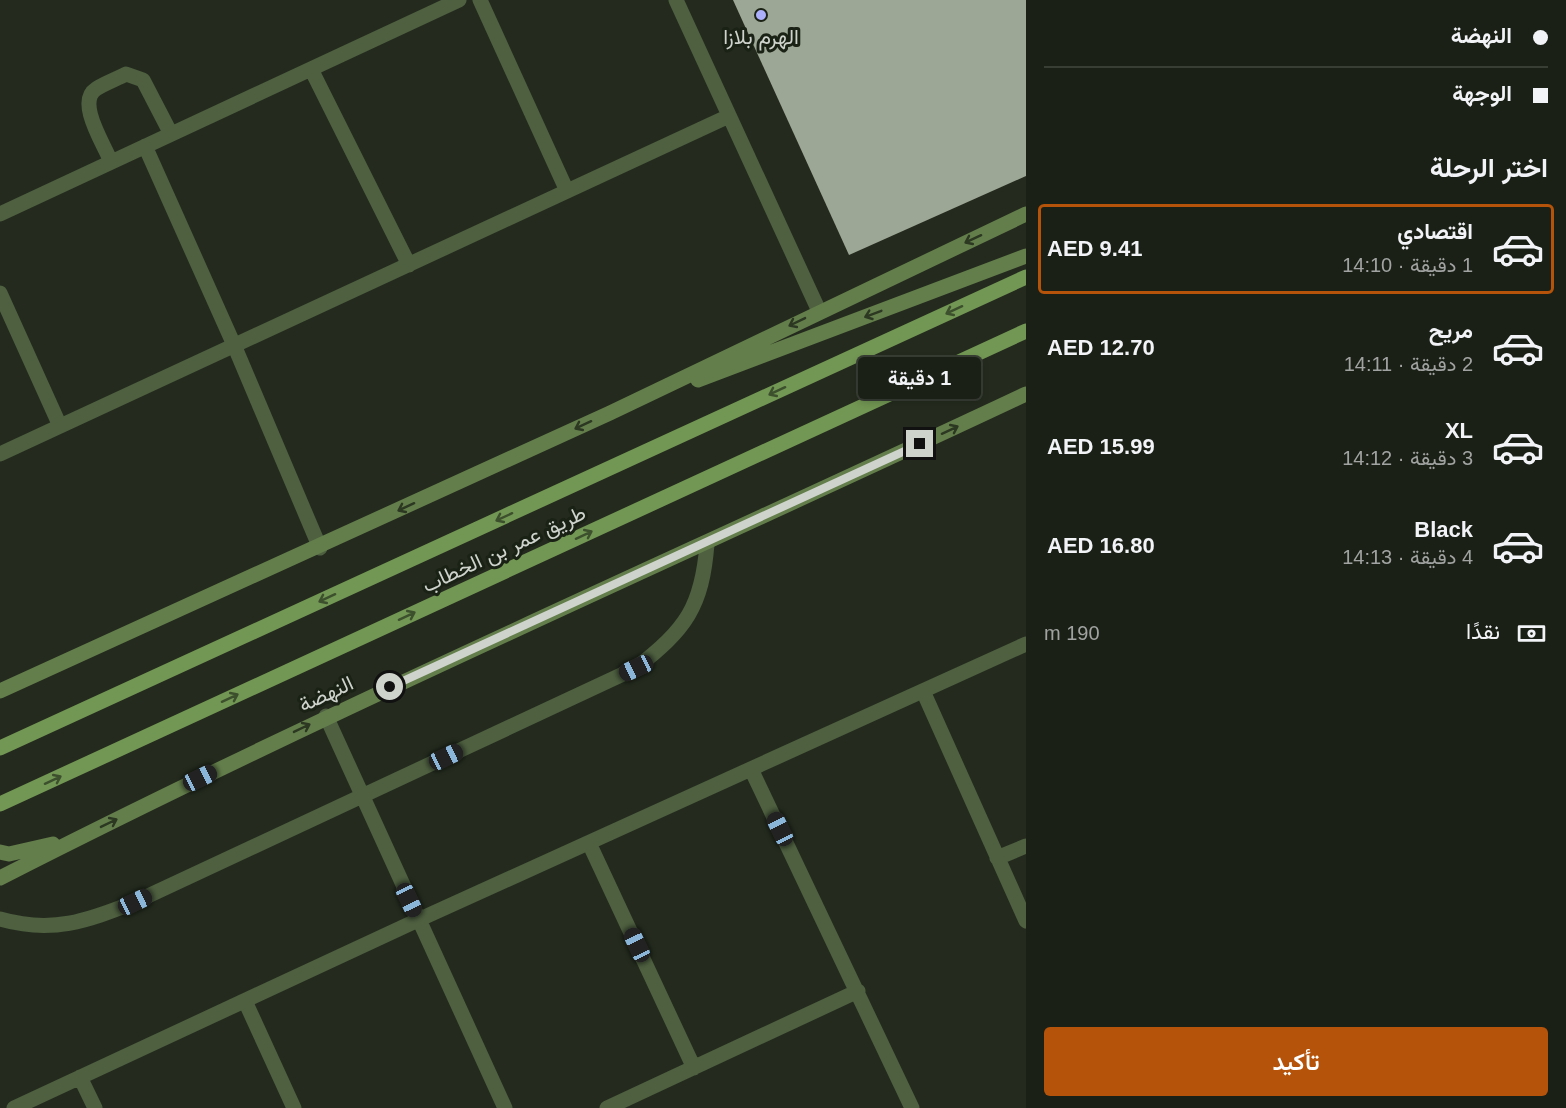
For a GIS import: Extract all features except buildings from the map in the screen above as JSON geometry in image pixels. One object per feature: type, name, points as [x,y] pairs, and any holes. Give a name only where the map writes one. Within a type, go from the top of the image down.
[{"type":"main road","points":[[0,692],[320,548],[610,413],[819,311],[1026,214]]},
{"type":"main road","points":[[610,413],[1026,256]]},
{"type":"main road","name":"طريق عمر بن الخطاب","points":[[0,748],[1026,277]]},
{"type":"main road","name":"طريق عمر بن الخطاب","points":[[0,804],[1026,331]]},
{"type":"main road","name":"النهضة","points":[[0,878],[326,716],[706,544],[1026,394]]},
{"type":"main road","points":[[0,852],[9,854],[75,840]]},
{"type":"street","points":[[0,214],[459,0]]},
{"type":"street","points":[[480,0],[567,191]]},
{"type":"street","points":[[676,0],[819,311]]},
{"type":"street","points":[[311,69],[409,265]]},
{"type":"street","points":[[111,162],[88,109],[87,99],[94,89],[126,74],[142,80],[171,134]]},
{"type":"street","points":[[0,454],[729,116]]},
{"type":"street","points":[[145,146],[234,345],[320,548]]},
{"type":"street","points":[[0,293],[60,426]]},
{"type":"street","points":[[0,919],[47,926],[87,921],[135,902],[636,668],[656,652],[689,618],[704,580],[706,544]]},
{"type":"street","points":[[14,1108],[418,920],[1026,644]]},
{"type":"street","points":[[923,691],[1026,921]]},
{"type":"street","points":[[326,716],[361,797],[505,1108]]},
{"type":"street","points":[[752,769],[912,1108]]},
{"type":"street","points":[[589,843],[694,1068]]},
{"type":"street","points":[[997,858],[1026,846]]},
{"type":"street","points":[[607,1108],[858,991]]},
{"type":"street","points":[[245,1000],[294,1108]]},
{"type":"street","points":[[80,1077],[95,1108]]},
{"type":"place","name":"الهرم بلازا","points":[[761,15]]},
{"type":"route","points":[[390,687],[920,444]]}]
